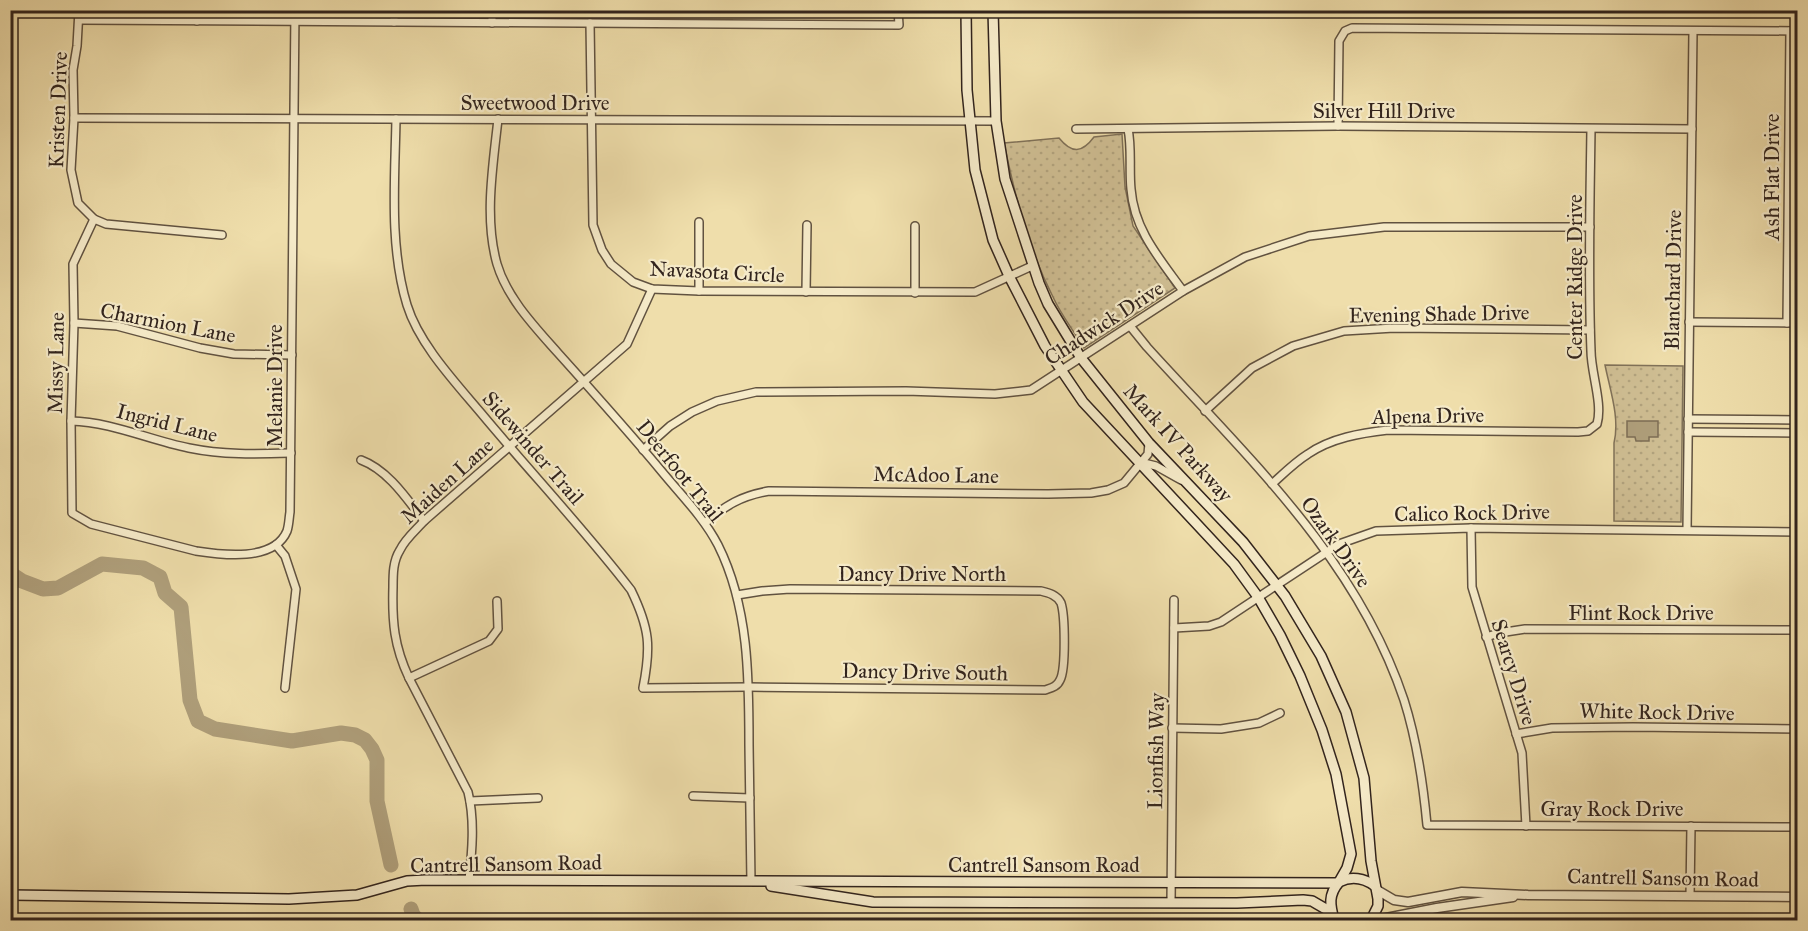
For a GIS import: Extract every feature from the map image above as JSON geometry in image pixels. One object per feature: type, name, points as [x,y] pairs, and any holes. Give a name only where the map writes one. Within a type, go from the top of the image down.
[{"type":"main road","name":"Mark IV Parkway","points":[[966,10],[970,121],[975,170],[993,240],[1045,346],[1083,402],[1234,564],[1258,597],[1300,676],[1322,730],[1336,774],[1351,854],[1347,868],[1331,895],[1334,917]]},
{"type":"main road","name":"Mark IV Parkway","points":[[993,10],[996,121],[1005,179],[1032,266],[1048,304],[1081,358],[1149,443],[1243,542],[1278,586],[1321,656],[1346,712],[1364,778],[1371,861],[1378,906],[1371,921]]},
{"type":"main road","name":"Cantrell Sansom Road","points":[[10,895],[289,899],[357,895],[407,881],[469,880],[1170,884],[1338,882],[1344,879],[1360,879],[1376,888]]},
{"type":"main road","name":"Cantrell Sansom Road","points":[[751,881],[840,898],[880,902],[1170,903],[1303,900],[1314,902],[1334,917]]},
{"type":"main road","points":[[880,882],[880,902]]},
{"type":"main road","points":[[1063,883],[1063,903]]},
{"type":"street","name":"Kristen Drive","points":[[79,10],[77,46],[72,70],[74,118],[71,170],[78,203],[94,219]]},
{"type":"street","points":[[197,21],[198,10]]},
{"type":"street","name":"Melanie Drive","points":[[276,545],[286,532],[290,512],[295,10]]},
{"type":"street","points":[[394,10],[394,22]]},
{"type":"street","points":[[492,10],[492,22]]},
{"type":"street","points":[[79,20],[899,25],[898,10]]},
{"type":"street","name":"Navasota Circle","points":[[590,23],[593,225],[611,264],[633,282],[652,289],[699,291],[975,292],[1032,266]]},
{"type":"street","points":[[1338,126],[1339,41],[1348,29],[1793,31]]},
{"type":"street","name":"Blanchard Drive","points":[[1687,530],[1693,31]]},
{"type":"street","name":"Ash Flat Drive","points":[[1787,323],[1793,31]]},
{"type":"street","name":"Sweetwood Drive","points":[[74,118],[996,121]]},
{"type":"street","name":"Sidewinder Trail","points":[[396,119],[398,257],[407,305],[426,343],[509,447],[632,590],[646,628],[649,656],[643,688],[749,687]]},
{"type":"street","name":"Deerfoot Trail","points":[[498,119],[491,177],[491,220],[497,263],[512,295],[535,327],[705,523],[718,545],[736,595],[743,631],[749,687],[751,881]]},
{"type":"street","name":"Silver Hill Drive","points":[[1076,129],[1338,126],[1692,129]]},
{"type":"street","points":[[1128,129],[1134,210],[1141,229],[1152,248],[1183,291]]},
{"type":"street","name":"Center Ridge Drive","points":[[1591,129],[1590,330],[1591,365],[1599,410],[1597,424]]},
{"type":"street","points":[[94,219],[120,226],[222,235]]},
{"type":"street","name":"Missy Lane","points":[[94,219],[73,264],[72,513],[91,524],[213,554],[259,553],[276,545]]},
{"type":"street","points":[[699,222],[699,291]]},
{"type":"street","points":[[806,292],[807,225]]},
{"type":"street","points":[[915,226],[915,293]]},
{"type":"street","name":"Chadwick Drive","points":[[643,450],[670,426],[692,412],[738,395],[756,392],[906,391],[986,394],[1031,390],[1183,291],[1245,257],[1309,236],[1384,226],[1590,226]]},
{"type":"street","name":"Maiden Lane","points":[[469,880],[472,853],[468,792],[402,663],[392,620],[393,571],[400,549],[424,521],[627,344],[652,289]]},
{"type":"street","points":[[1689,322],[1797,323]]},
{"type":"street","name":"Charmion Lane","points":[[74,323],[117,326],[200,348],[234,354],[292,355]]},
{"type":"street","name":"Ozark Drive","points":[[1130,326],[1272,484],[1327,552],[1371,624],[1401,691],[1415,741],[1423,783],[1427,825]]},
{"type":"street","name":"Evening Shade Drive","points":[[1205,411],[1252,368],[1293,346],[1344,331],[1394,328],[1590,330]]},
{"type":"street","points":[[1688,419],[1795,420],[1795,433],[1688,432]]},
{"type":"street","name":"Ingrid Lane","points":[[71,421],[109,425],[186,448],[211,452],[236,455],[291,453]]},
{"type":"street","name":"Alpena Drive","points":[[1272,484],[1308,453],[1330,443],[1366,432],[1388,430],[1578,432],[1588,431],[1597,424]]},
{"type":"street","name":"McAdoo Lane","points":[[705,523],[727,505],[743,497],[769,491],[1091,493],[1108,490],[1124,483],[1148,454],[1149,443]]},
{"type":"street","points":[[361,460],[372,464],[400,490],[424,521]]},
{"type":"street","points":[[1140,462],[1156,466],[1188,484]]},
{"type":"street","name":"Calico Rock Drive","points":[[1174,628],[1203,627],[1221,622],[1339,544],[1376,531],[1471,528],[1797,532]]},
{"type":"street","name":"Searcy Drive","points":[[1471,528],[1472,587],[1516,734],[1524,771],[1526,826]]},
{"type":"street","points":[[276,545],[285,556],[296,589],[285,688]]},
{"type":"street","name":"Dancy Drive North","points":[[736,595],[790,589],[1041,591],[1053,594],[1060,602],[1064,644]]},
{"type":"street","name":"Lionfish Way","points":[[1170,903],[1174,600]]},
{"type":"street","points":[[409,678],[489,641],[498,629],[497,601]]},
{"type":"street","name":"Flint Rock Drive","points":[[1486,638],[1499,633],[1525,629],[1797,630]]},
{"type":"street","name":"Dancy Drive South","points":[[749,687],[1045,690],[1052,688],[1061,678],[1064,666],[1064,644]]},
{"type":"street","points":[[1172,728],[1221,729],[1258,723],[1280,713]]},
{"type":"street","name":"White Rock Drive","points":[[1516,734],[1552,728],[1797,729]]},
{"type":"street","points":[[693,796],[750,798]]},
{"type":"street","points":[[470,801],[538,798]]},
{"type":"street","name":"Gray Rock Drive","points":[[1427,825],[1797,827]]},
{"type":"street","points":[[1690,896],[1691,826]]},
{"type":"street","name":"Cantrell Sansom Road","points":[[1376,888],[1394,900],[1408,902],[1462,892],[1528,895],[1797,897]]},
{"type":"street","name":"Cantrell Sansom Road","points":[[1376,921],[1437,908],[1528,895]]},
{"type":"shaded area","points":[[1122,134],[1125,187],[1133,226],[1175,288],[1084,348],[1056,304],[1036,260],[1018,202],[1004,143],[1059,138],[1068,147],[1077,150],[1094,137]]},
{"type":"shaded area","points":[[1605,365],[1683,366],[1681,522],[1614,521],[1616,424]]},
{"type":"shaded area","points":[[1627,421],[1658,421],[1658,437],[1649,437],[1649,441],[1636,441],[1635,437],[1627,437]]},
{"type":"waterway","points":[[10,573],[22,581],[43,589],[58,588],[102,564],[143,568],[160,577],[165,593],[181,607],[190,700],[198,721],[215,729],[292,741],[341,733],[355,735],[365,740],[377,760],[377,801],[391,865]]},
{"type":"waterway","points":[[411,909],[418,920]]}]
